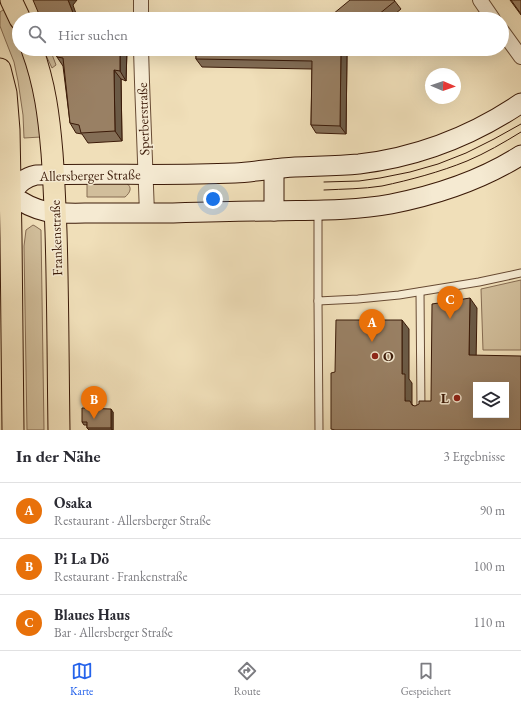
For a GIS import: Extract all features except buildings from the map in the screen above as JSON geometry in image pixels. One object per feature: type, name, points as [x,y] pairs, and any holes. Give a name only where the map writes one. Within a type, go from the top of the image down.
[{"type":"main road","points":[[0,3],[3,0]]},
{"type":"main road","points":[[11,0],[17,12]]},
{"type":"main road","name":"Frankenstraße","points":[[34,56],[47,101],[54,174],[56,213],[59,430]]},
{"type":"main road","points":[[0,69],[8,107],[13,430]]},
{"type":"main road","name":"Allersberger Straße","points":[[10,194],[22,180],[36,175],[229,173],[296,167],[356,164],[389,159],[451,141],[499,118],[521,103]]},
{"type":"main road","points":[[10,194],[30,207],[56,213],[78,214],[341,209],[379,206],[418,198],[473,180],[521,155]]},
{"type":"main road","points":[[274,169],[274,211]]},
{"type":"street","points":[[141,0],[141,12]]},
{"type":"street","points":[[480,0],[489,12]]},
{"type":"street","points":[[509,41],[521,57]]},
{"type":"street","name":"Sperberstraße","points":[[141,56],[147,213]]},
{"type":"lane","points":[[318,210],[319,430]]},
{"type":"lane","points":[[318,301],[358,299],[420,292],[521,273]]},
{"type":"lane","points":[[420,292],[421,410]]},
{"type":"shaded area","points":[[5,10],[12,22],[12,56],[25,56],[32,75],[41,137],[24,138],[23,115],[18,81],[14,62],[0,26],[0,12]]},
{"type":"shaded area","points":[[46,56],[53,56],[56,65],[52,68]]},
{"type":"shaded area","points":[[87,182],[126,183],[130,186],[130,190],[125,197],[87,197]]},
{"type":"shaded area","points":[[33,225],[41,230],[44,430],[27,430],[24,246],[26,230]]},
{"type":"shaded area","points":[[521,280],[521,350],[483,350],[481,289]]},
{"type":"tram line","points":[[324,182],[359,181],[380,178],[410,172],[438,164],[466,153],[521,124]]},
{"type":"tram line","points":[[324,190],[382,186],[425,175],[474,158],[521,132]]},
{"type":"place","name":"Blaues Haus","points":[[450,319]]},
{"type":"place","name":"Osaka","points":[[372,342]]},
{"type":"place","name":"O","points":[[375,356]]},
{"type":"place","name":"L","points":[[457,398]]},
{"type":"place","name":"Pi La Dö","points":[[94,419]]}]
